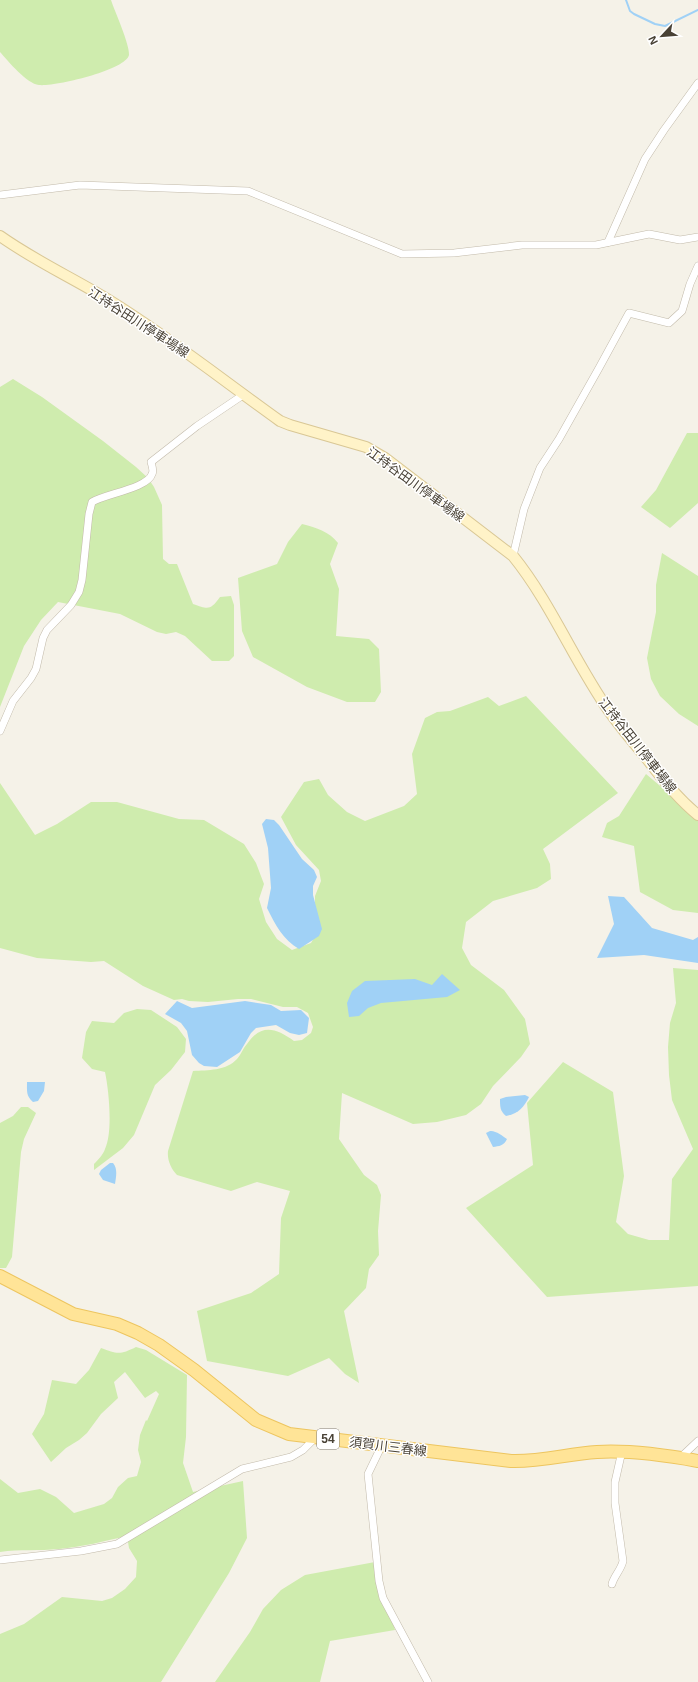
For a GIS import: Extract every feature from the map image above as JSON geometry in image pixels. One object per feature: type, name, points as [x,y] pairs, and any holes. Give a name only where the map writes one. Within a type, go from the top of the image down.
[{"type":"main road","name":"江持谷田川停車場線","points":[[0,236],[19,250],[118,306],[164,336],[280,421],[366,448],[384,458],[513,556],[525,571],[543,599],[609,711],[663,780],[688,807],[698,815]]},
{"type":"main road","name":"須賀川三春線","points":[[0,1276],[73,1314],[117,1324],[138,1333],[194,1370],[256,1420],[290,1434],[510,1461],[531,1461],[595,1452],[622,1451],[698,1461]]},
{"type":"street","points":[[608,242],[645,159],[698,83]]},
{"type":"street","points":[[0,195],[80,185],[248,191],[402,254],[454,253],[522,245],[596,246],[608,242],[649,234],[680,240],[698,238]]},
{"type":"street","points":[[513,556],[524,509],[540,468],[559,439],[628,313],[669,323],[682,311],[690,284],[698,266]]},
{"type":"street","points":[[0,732],[13,701],[36,669],[43,638],[47,630],[71,605],[79,592],[82,580],[90,507],[92,502],[103,496],[136,486],[150,479],[153,473],[151,462],[197,426],[243,395]]},
{"type":"street","points":[[0,1560],[81,1551],[117,1544],[242,1469],[291,1457],[302,1450],[316,1437]]},
{"type":"street","points":[[680,1458],[698,1441]]},
{"type":"street","points":[[382,1445],[368,1474],[379,1581],[383,1598],[428,1682]]},
{"type":"street","points":[[612,1584],[621,1568],[623,1561],[615,1503],[615,1482],[622,1451]]},
{"type":"green space","points":[[0,0],[111,0],[125,36],[129,55],[125,61],[103,72],[59,83],[47,85],[34,84],[18,72],[0,52]]},
{"type":"green space","points":[[13,379],[42,397],[103,441],[148,478],[162,505],[163,559],[169,564],[177,564],[193,604],[208,608],[214,605],[220,597],[231,596],[234,605],[234,656],[229,661],[212,661],[185,636],[176,632],[166,634],[157,632],[120,614],[58,602],[41,620],[24,646],[0,707],[0,387]]},
{"type":"green space","points":[[687,433],[698,433],[698,503],[670,528],[641,507],[656,490]]},
{"type":"green space","points":[[302,524],[317,528],[327,533],[338,543],[330,564],[339,589],[336,636],[369,639],[379,649],[381,692],[375,702],[347,702],[307,687],[253,657],[242,631],[238,578],[277,564],[288,542]]},
{"type":"green space","points":[[662,553],[698,576],[698,726],[679,714],[660,696],[651,679],[647,658],[656,612],[656,585]]},
{"type":"green space","points":[[526,696],[618,793],[543,849],[550,864],[551,879],[537,888],[493,901],[466,922],[462,948],[471,965],[504,990],[525,1019],[530,1044],[521,1057],[493,1086],[481,1104],[466,1115],[437,1122],[413,1124],[342,1093],[339,1139],[364,1175],[377,1185],[381,1195],[378,1231],[379,1255],[369,1269],[366,1288],[344,1311],[359,1383],[345,1374],[329,1358],[288,1376],[207,1361],[197,1311],[251,1293],[279,1274],[281,1218],[290,1191],[257,1182],[231,1191],[177,1175],[170,1164],[168,1151],[193,1071],[211,1070],[228,1066],[238,1057],[252,1037],[263,1030],[281,1033],[294,1041],[302,1040],[311,1033],[313,1027],[308,1013],[297,1007],[283,1007],[251,999],[208,1002],[182,999],[174,1000],[143,986],[104,961],[91,962],[37,958],[0,948],[0,783],[35,835],[57,824],[91,802],[117,802],[179,819],[204,820],[244,844],[256,863],[264,884],[259,899],[266,922],[277,939],[292,950],[311,943],[318,931],[315,913],[315,896],[321,881],[319,870],[296,845],[281,817],[304,782],[319,779],[328,795],[347,812],[365,821],[404,806],[417,794],[412,754],[425,718],[437,712],[450,711],[488,697],[499,706]]},
{"type":"green space","points":[[646,774],[698,818],[698,913],[673,910],[640,892],[634,846],[602,837],[607,823],[619,816]]},
{"type":"green space","points":[[673,968],[698,970],[698,1286],[547,1297],[466,1208],[533,1165],[527,1103],[563,1062],[613,1092],[624,1176],[616,1222],[628,1234],[649,1240],[669,1240],[672,1179],[693,1149],[672,1100],[669,1075],[668,1047],[670,1023],[676,1003]]},
{"type":"green space","points":[[137,1009],[151,1010],[177,1027],[186,1039],[185,1052],[171,1070],[155,1085],[134,1135],[123,1148],[94,1170],[94,1164],[103,1153],[107,1142],[110,1122],[109,1100],[105,1072],[92,1069],[82,1058],[86,1032],[92,1021],[114,1023],[124,1013]]},
{"type":"green space","points":[[21,1107],[28,1107],[36,1113],[24,1139],[21,1152],[12,1257],[6,1268],[0,1268],[0,1123],[13,1116]]},
{"type":"green space","points":[[136,1347],[146,1350],[187,1375],[186,1437],[183,1463],[193,1492],[243,1481],[247,1538],[229,1573],[161,1682],[0,1682],[0,1634],[24,1624],[62,1597],[102,1601],[112,1598],[125,1589],[136,1577],[137,1561],[129,1548],[127,1536],[68,1548],[0,1552],[0,1479],[18,1493],[40,1489],[56,1497],[74,1513],[104,1504],[112,1498],[118,1487],[128,1478],[137,1476],[141,1462],[138,1450],[140,1435],[159,1394],[156,1391],[145,1398],[125,1372],[114,1382],[118,1398],[101,1414],[87,1433],[66,1448],[51,1462],[32,1434],[44,1414],[52,1380],[76,1384],[89,1370],[101,1348],[118,1353]]},
{"type":"green space","points":[[375,1562],[395,1630],[330,1641],[320,1682],[215,1682],[250,1632],[263,1609],[281,1590],[305,1575]]},
{"type":"water","points":[[266,819],[274,820],[279,825],[302,859],[314,870],[317,877],[313,886],[313,895],[322,929],[319,936],[299,949],[288,941],[276,926],[267,908],[271,888],[268,848],[262,824]]},
{"type":"water","points":[[608,896],[624,897],[652,928],[693,940],[698,937],[698,963],[644,955],[597,958],[614,924]]},
{"type":"water","points":[[442,974],[460,990],[447,997],[381,1003],[368,1008],[359,1016],[349,1017],[347,1003],[352,991],[365,981],[415,979],[432,985]]},
{"type":"water","points":[[177,1001],[192,1008],[245,1001],[271,1005],[281,1011],[301,1010],[309,1018],[307,1033],[299,1035],[290,1033],[276,1025],[256,1028],[251,1033],[240,1052],[217,1067],[204,1066],[192,1055],[187,1031],[181,1023],[165,1014]]},
{"type":"water","points":[[27,1082],[45,1082],[44,1091],[38,1101],[33,1102],[29,1098],[27,1093]]},
{"type":"water","points":[[525,1095],[529,1097],[520,1110],[514,1114],[506,1116],[504,1114],[501,1109],[500,1099]]},
{"type":"water","points":[[494,1131],[501,1135],[507,1139],[506,1141],[501,1145],[493,1147],[486,1133]]},
{"type":"water","points":[[110,1163],[113,1163],[116,1168],[115,1184],[103,1180],[99,1174],[101,1170]]},
{"type":"waterway","points":[[626,0],[630,11],[634,14],[655,24],[665,26],[698,10]]}]
